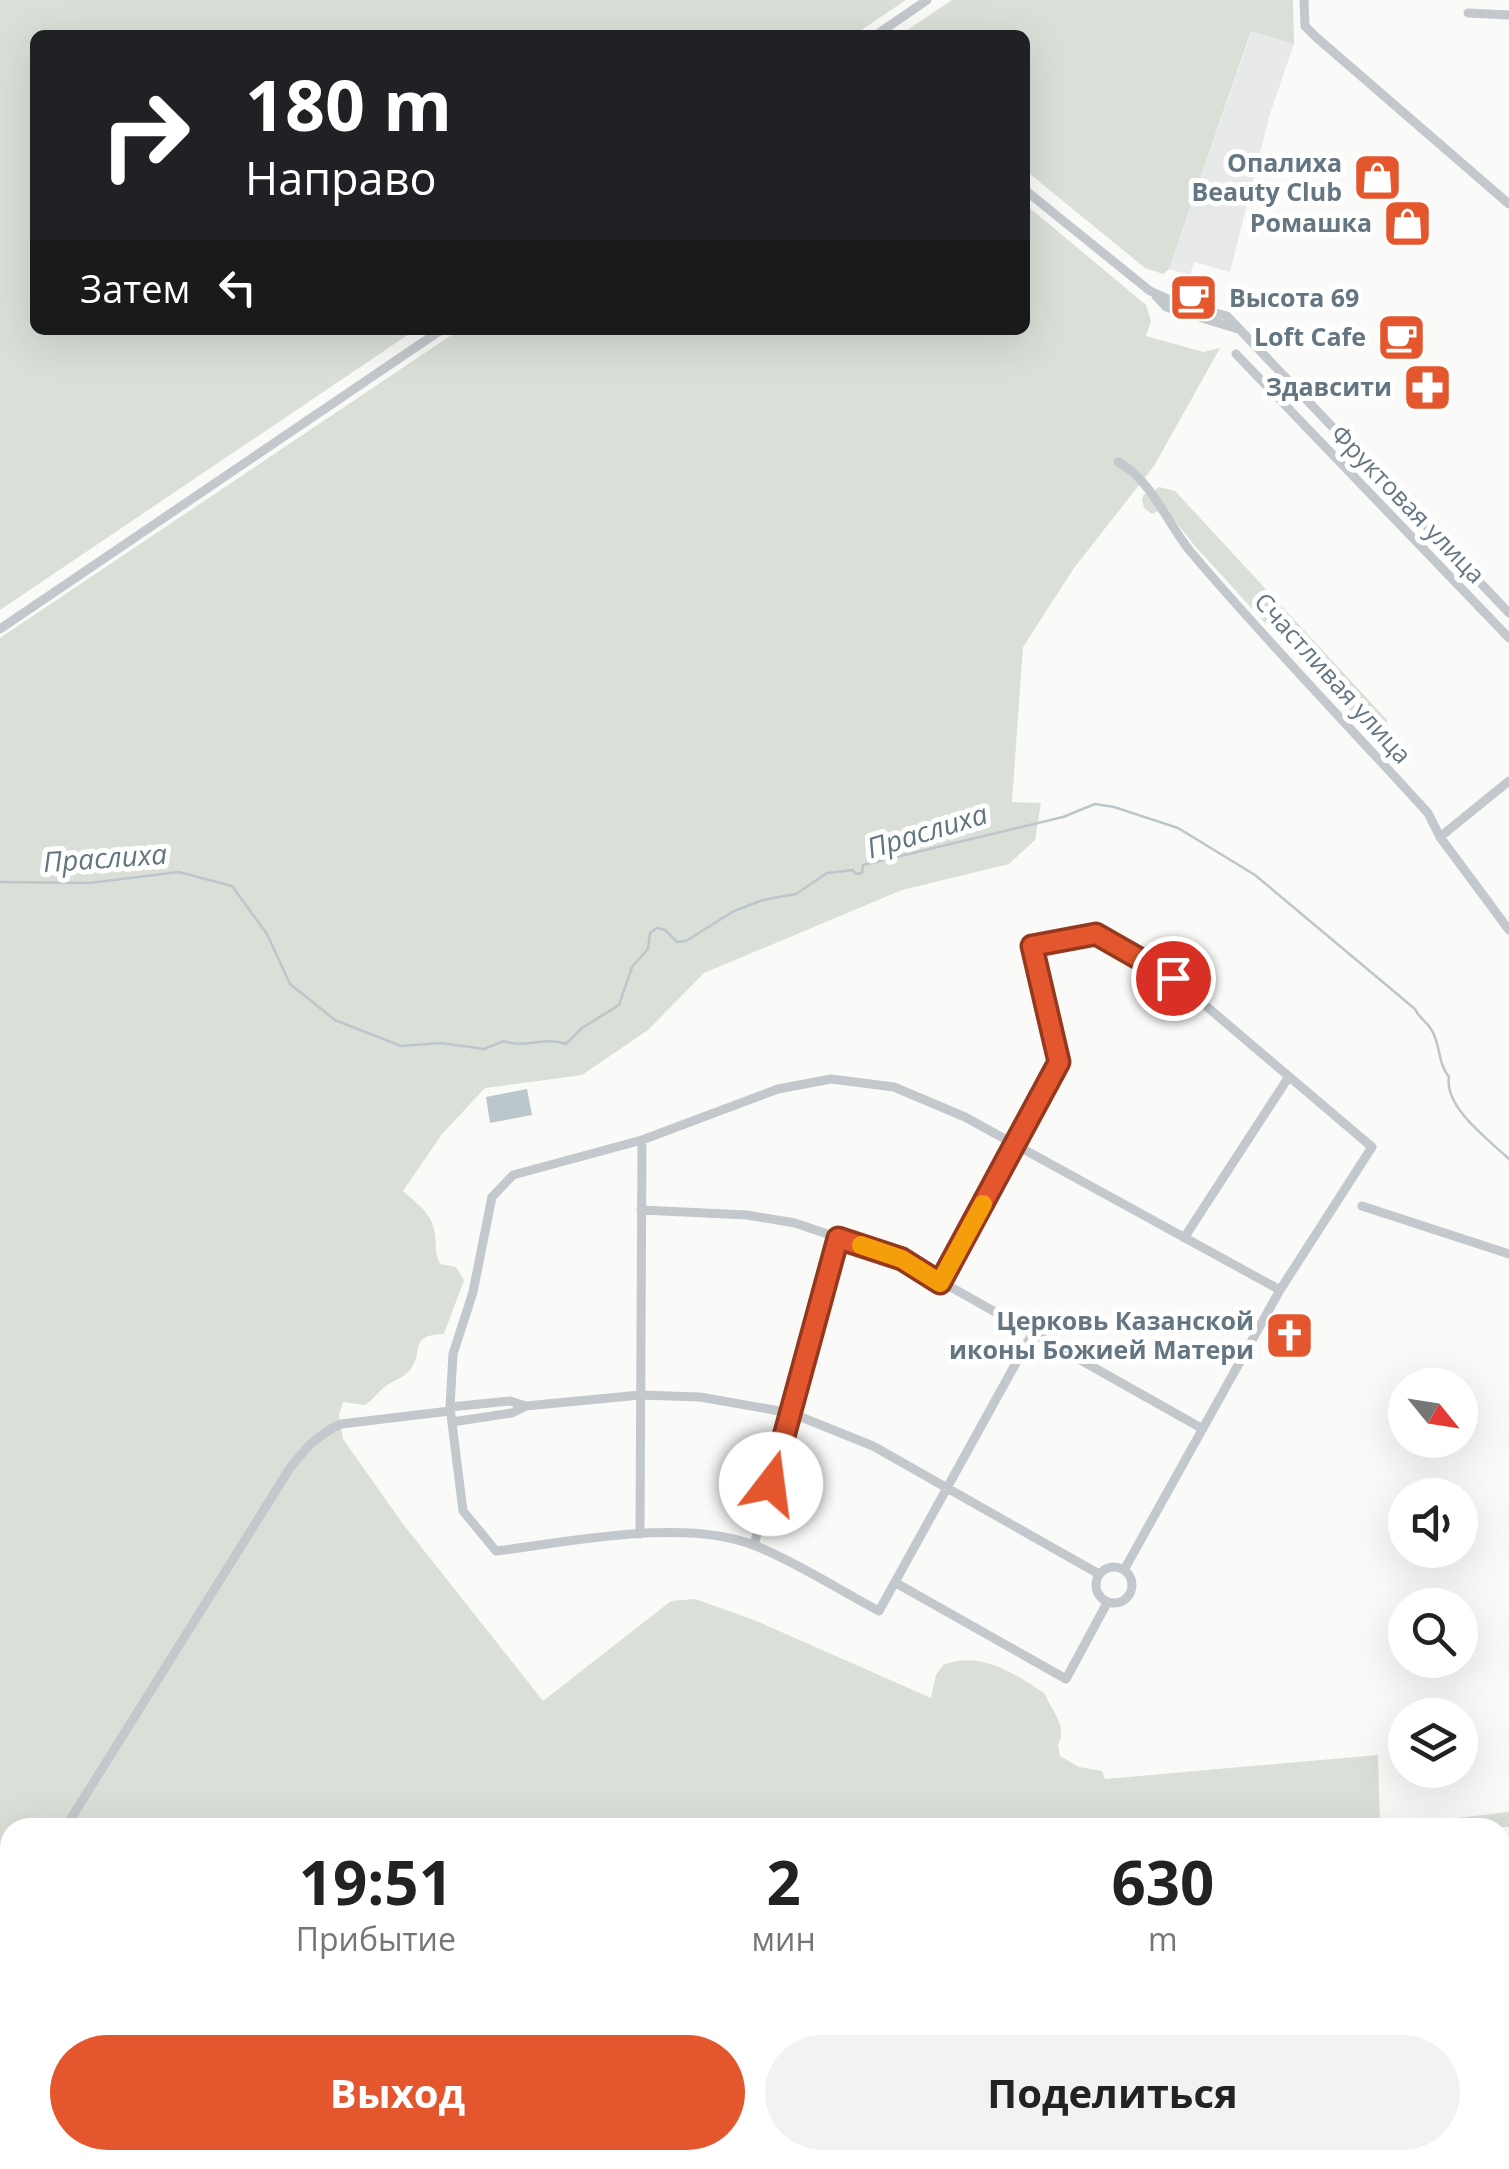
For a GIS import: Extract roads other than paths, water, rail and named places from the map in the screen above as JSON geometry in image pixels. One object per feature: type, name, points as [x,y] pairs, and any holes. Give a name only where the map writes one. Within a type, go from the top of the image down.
[{"type":"street","points":[[883,30],[927,0]]},
{"type":"street","points":[[1304,0],[1305,26],[1316,37],[1509,204]]},
{"type":"street","points":[[1468,13],[1509,16]]},
{"type":"street","points":[[1030,194],[1166,307],[1242,331],[1509,612]]},
{"type":"street","points":[[0,628],[433,335]]},
{"type":"street","name":"Фруктовая улица","points":[[1236,354],[1509,638]]},
{"type":"street","name":"Счастливая улица","points":[[1118,462],[1128,467],[1146,488],[1188,548],[1428,813],[1440,837],[1509,930]]},
{"type":"street","points":[[1440,837],[1509,780]]},
{"type":"street","points":[[940,1283],[1059,1062],[1032,946],[1096,934],[1173,978],[1372,1147],[1280,1290],[1124,1570]]},
{"type":"street","points":[[1184,1238],[1288,1078]]},
{"type":"street","points":[[1032,1334],[879,1611],[754,1545],[705,1534],[640,1534],[496,1551],[464,1511],[451,1413],[453,1354],[472,1292],[492,1197],[513,1175],[642,1140],[778,1089],[831,1079],[894,1088],[965,1117],[1280,1290]]},
{"type":"street","points":[[640,1534],[642,1140]]},
{"type":"street","points":[[1362,1206],[1509,1254]]},
{"type":"street","points":[[641,1210],[747,1215],[794,1223],[902,1259],[1203,1428]]},
{"type":"street","points":[[754,1545],[838,1238]]},
{"type":"street","points":[[71,1818],[290,1468],[324,1431],[341,1424],[451,1413],[510,1401],[526,1406],[640,1394],[700,1397],[791,1413],[873,1446],[1099,1574]]},
{"type":"street","points":[[1116,1566],[1124,1570],[1131,1578],[1130,1593],[1118,1604],[1107,1603],[1098,1596],[1099,1574],[1116,1566]]},
{"type":"street","points":[[896,1584],[1066,1679],[1107,1603]]},
{"type":"waterway","name":"Праслиха","points":[[0,882],[89,883],[179,872],[232,886],[267,934],[290,984],[335,1020],[401,1046],[441,1043],[484,1049],[504,1041],[566,1044],[582,1028],[619,1005],[632,967],[648,949],[650,933],[657,928],[677,942],[686,941],[734,911],[796,894],[827,873],[862,873],[863,865],[1063,817],[1095,804],[1114,807],[1178,828],[1255,875],[1415,1009],[1434,1035],[1453,1100],[1480,1133],[1509,1159]]},
{"type":"place","name":"Опалиха Beauty Club","points":[[1377,177]]},
{"type":"place","name":"Ромашка","points":[[1407,223]]},
{"type":"place","name":"Высота 69","points":[[1194,298]]},
{"type":"place","name":"Loft Cafe","points":[[1401,337]]},
{"type":"place","name":"Здавсити","points":[[1427,387]]},
{"type":"place","name":"Церковь Казанской иконы Божией Матери","points":[[1289,1335]]}]
